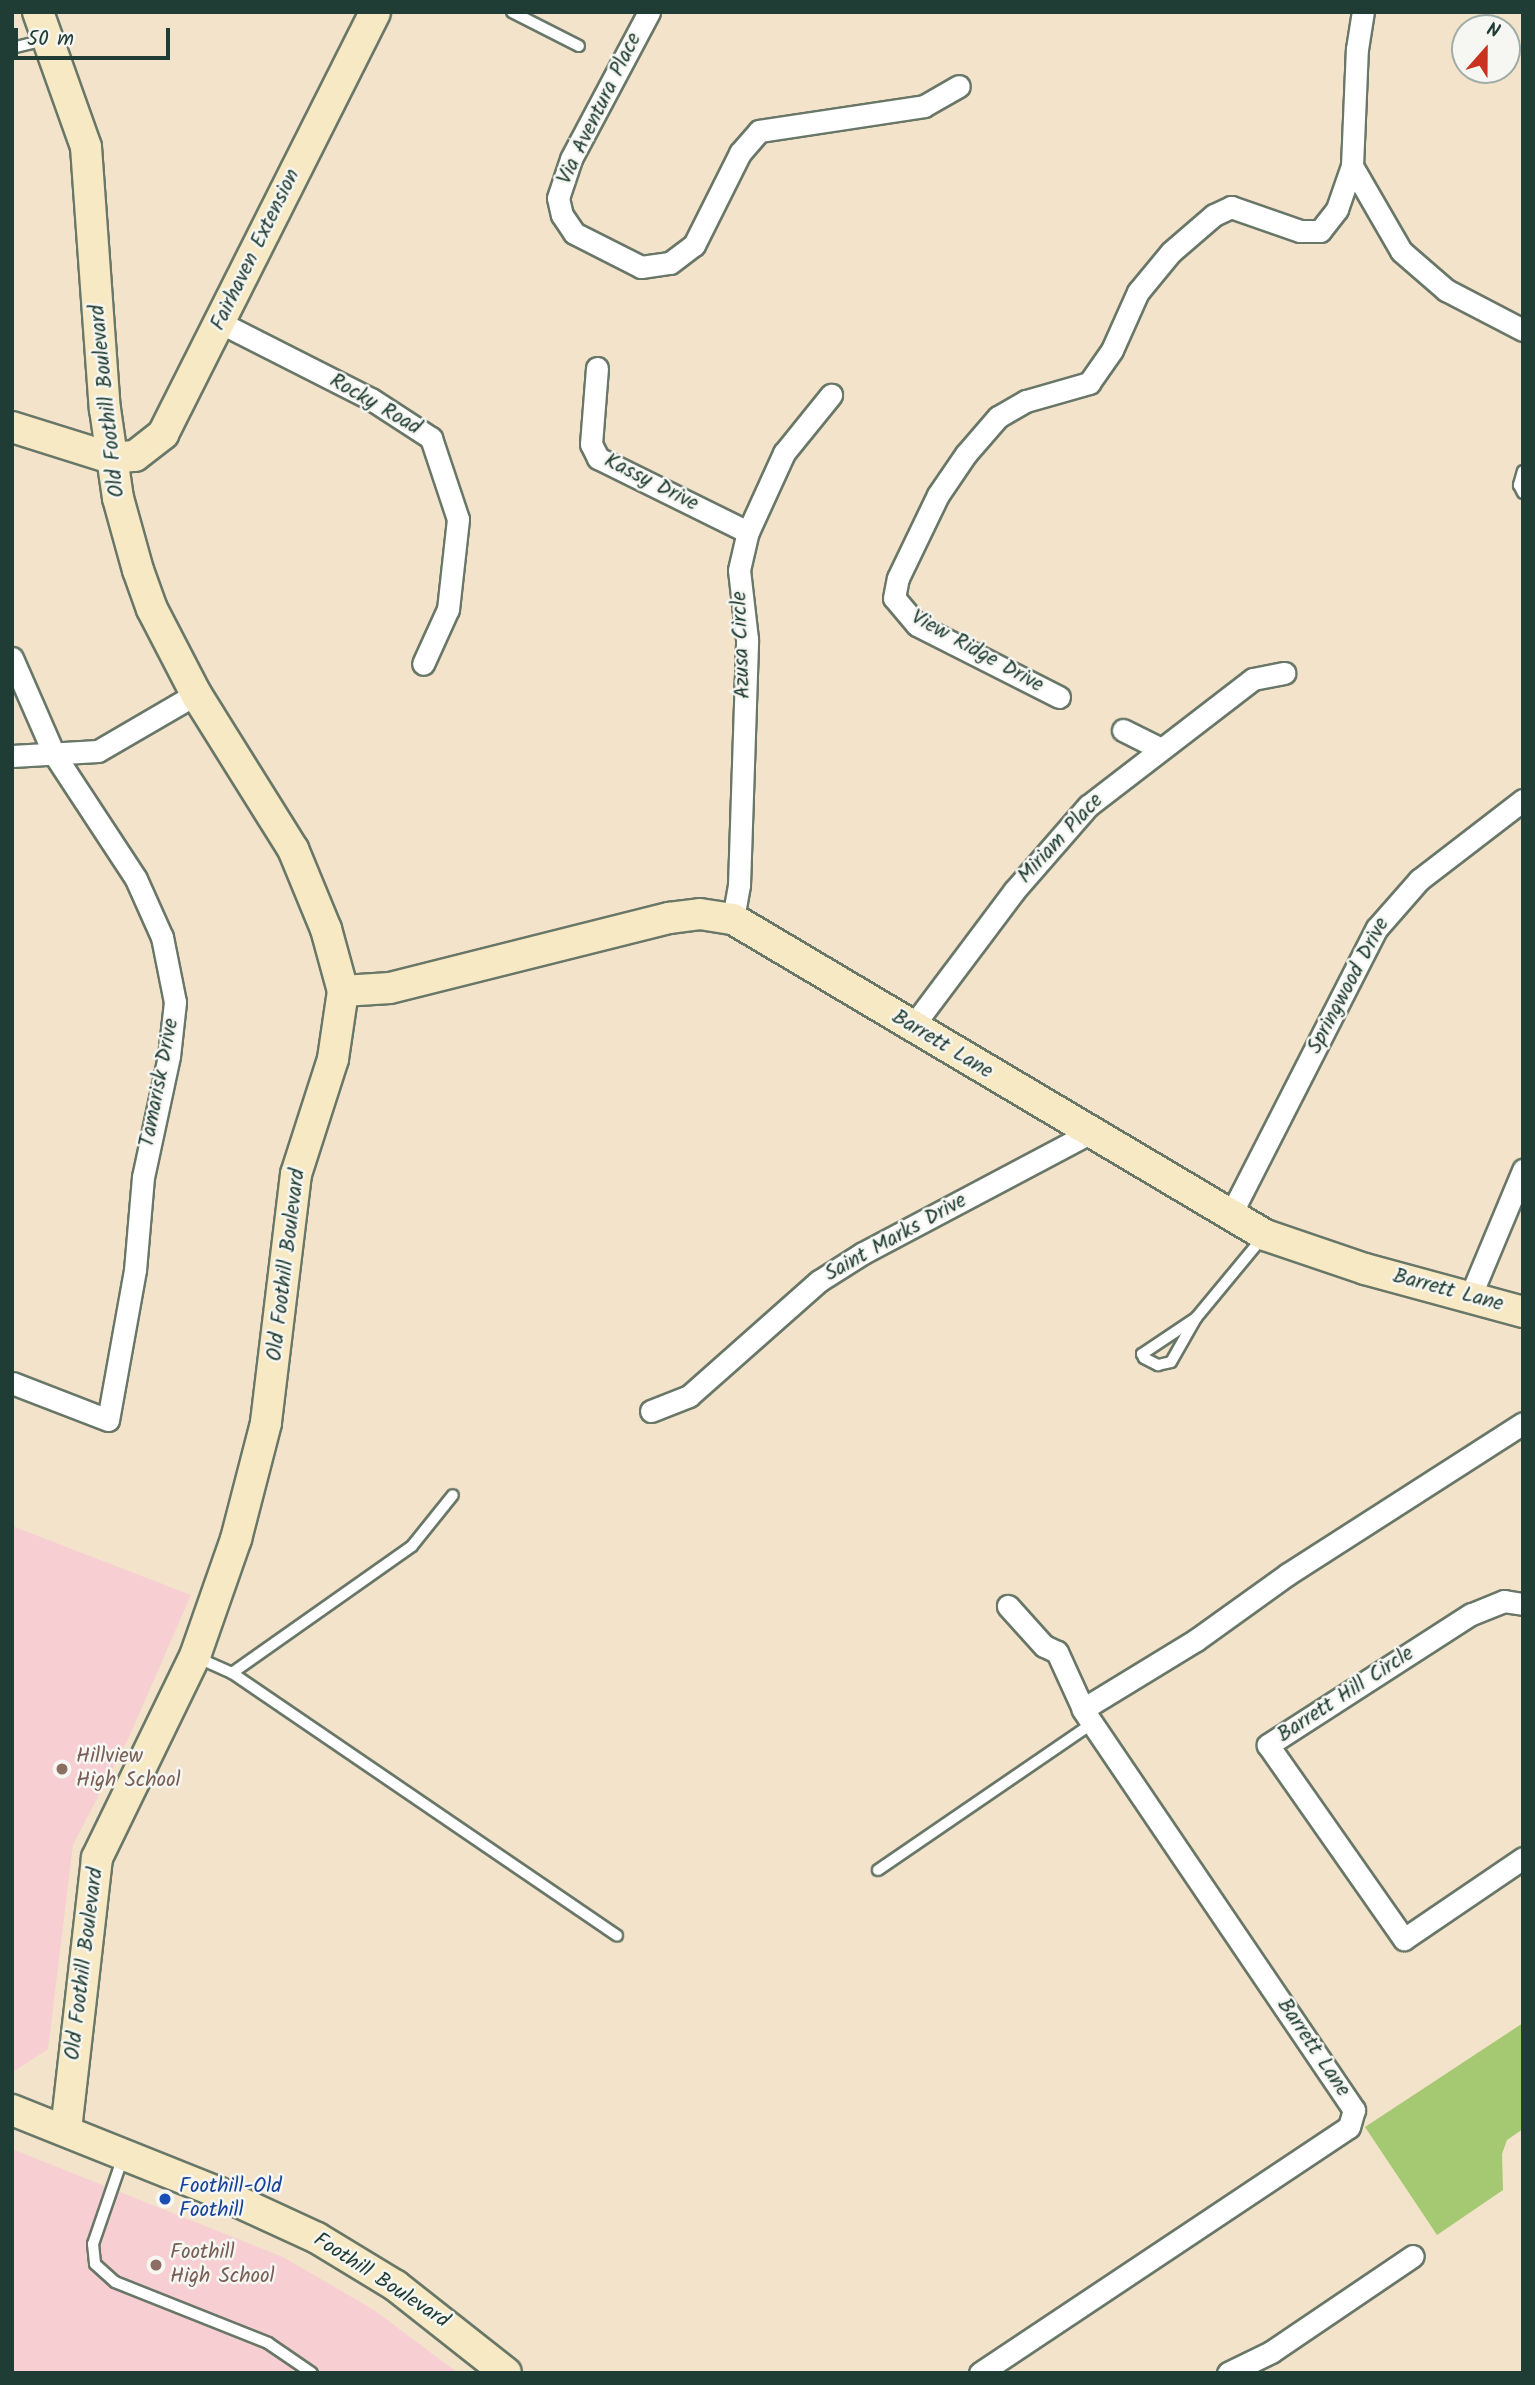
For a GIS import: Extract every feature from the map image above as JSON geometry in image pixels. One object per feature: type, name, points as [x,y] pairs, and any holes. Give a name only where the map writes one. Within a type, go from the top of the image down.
[{"type":"street","name":"Fairhaven Extension","points":[[111,458],[135,456],[163,434],[221,323],[374,12]]},
{"type":"street","name":"Via Aventura Place","points":[[649,12],[571,159],[558,198],[562,215],[574,233],[641,267],[670,264],[694,245],[740,153],[759,131],[924,106],[959,86]]},
{"type":"street","points":[[1363,12],[1357,49],[1352,166],[1401,251],[1446,290],[1523,330]]},
{"type":"street","name":"Old Foothill Boulevard","points":[[43,26],[86,148],[111,458],[138,570],[152,609],[196,694],[293,849],[326,929],[342,991],[333,1059],[295,1185],[263,1436],[236,1539],[195,1656],[97,1857],[66,2130]]},
{"type":"street","name":"View Ridge Drive","points":[[1059,697],[918,625],[894,598],[898,578],[938,495],[998,417],[1026,401],[1088,383],[1112,350],[1138,292],[1171,253],[1214,215],[1231,207],[1300,231],[1320,231],[1337,209],[1352,166]]},
{"type":"street","name":"Rocky Road","points":[[221,323],[390,409],[431,438],[458,519],[448,608],[423,664]]},
{"type":"street","name":"Kassy Drive","points":[[597,368],[592,444],[597,457],[748,532]]},
{"type":"street","name":"Azusa Circle","points":[[733,919],[739,886],[747,639],[739,570],[748,532],[784,453],[831,395]]},
{"type":"street","points":[[12,427],[111,458]]},
{"type":"street","name":"Tamarisk Drive","points":[[12,658],[54,754],[136,879],[162,937],[176,1002],[169,1056],[143,1177],[135,1270],[108,1420],[12,1383]]},
{"type":"street","name":"Miriam Place","points":[[912,1027],[1051,844],[1088,806],[1253,679],[1284,673]]},
{"type":"street","points":[[12,756],[98,751],[196,694]]},
{"type":"street","points":[[1123,730],[1161,749]]},
{"type":"street","name":"Springwood Drive","points":[[1230,1216],[1377,928],[1419,880],[1523,800]]},
{"type":"street","name":"Barrett Lane","points":[[342,991],[390,988],[669,918],[701,914],[733,919],[1088,1134],[1265,1235],[1342,1262],[1523,1312]]},
{"type":"street","name":"Saint Marks Drive","points":[[650,1411],[689,1396],[819,1281],[841,1267],[1088,1134]]},
{"type":"street","points":[[1470,1297],[1523,1170]]},
{"type":"street","points":[[1088,1716],[1288,1574],[1523,1423]]},
{"type":"street","name":"Barrett Hill Circle","points":[[1523,1604],[1504,1601],[1471,1614],[1268,1745],[1379,1897],[1404,1940],[1523,1858]]},
{"type":"street","name":"Barrett Lane","points":[[980,2373],[1338,2135],[1349,2127],[1354,2110],[1088,1716],[1057,1652],[1044,1647],[1008,1606]]},
{"type":"street","name":"Foothill Boulevard","points":[[12,2110],[124,2154],[317,2238],[396,2286],[506,2373]]},
{"type":"street","points":[[1228,2373],[1271,2352],[1413,2256]]},
{"type":"lane","points":[[512,12],[579,46]]},
{"type":"lane","points":[[12,48],[43,26]]},
{"type":"lane","points":[[1523,471],[1519,485],[1523,493]]},
{"type":"lane","points":[[1196,1318],[1142,1354],[1144,1358],[1158,1365],[1171,1362],[1196,1318],[1265,1235]]},
{"type":"lane","points":[[232,1673],[412,1546],[453,1495]]},
{"type":"lane","points":[[195,1656],[232,1673],[617,1936]]},
{"type":"lane","points":[[878,1870],[1088,1716]]},
{"type":"lane","points":[[124,2154],[93,2244],[94,2264],[115,2282],[268,2343],[312,2373]]},
{"type":"shaded area","name":"Hillview High School","points":[[12,1526],[191,1595],[129,1737],[73,1845],[48,2049],[13,2072]]},
{"type":"shaded area","name":"Foothill High School","points":[[12,2149],[283,2257],[374,2310],[458,2373],[12,2373]]},
{"type":"green space","points":[[1523,2023],[1523,2129],[1507,2140],[1502,2154],[1503,2190],[1437,2235],[1365,2127]]},
{"type":"place","name":"Hillview High School","points":[[62,1769]]},
{"type":"place","name":"Foothill-Old Foothill","points":[[165,2199]]},
{"type":"place","name":"Foothill High School","points":[[156,2265]]}]
